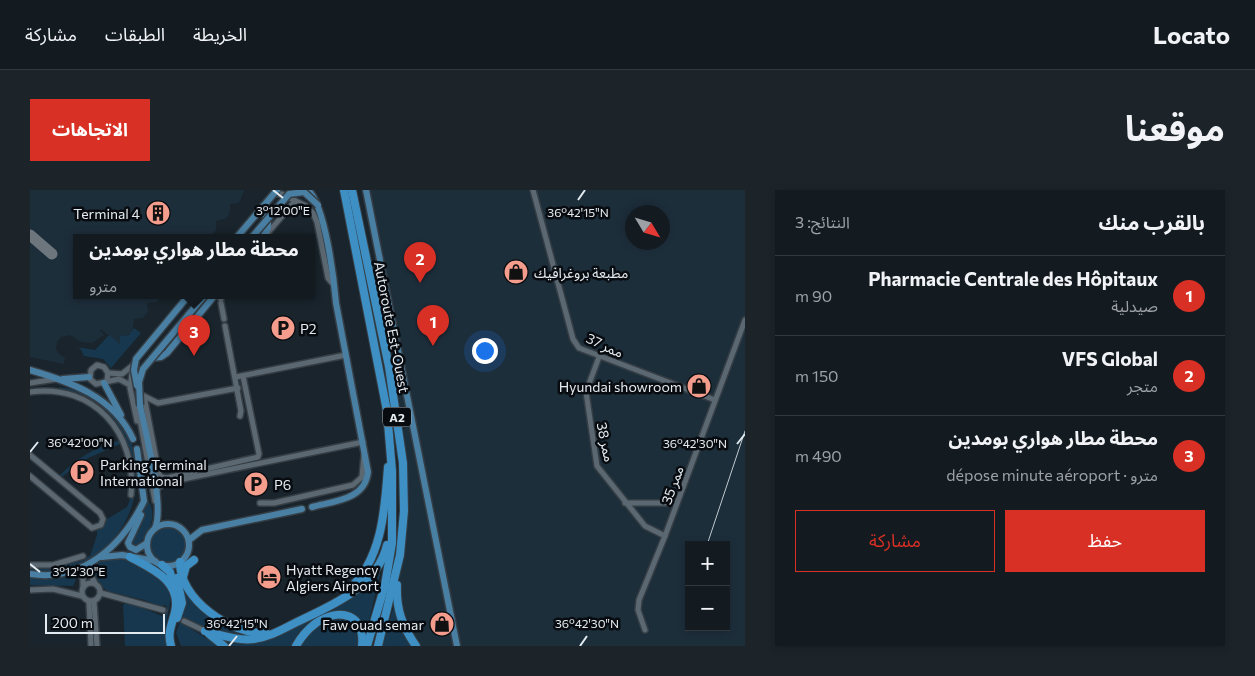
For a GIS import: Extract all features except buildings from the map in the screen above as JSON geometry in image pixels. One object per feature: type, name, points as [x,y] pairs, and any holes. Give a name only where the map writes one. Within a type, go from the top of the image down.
[{"type":"highway","name":"Autoroute Est-Ouest","points":[[344,190],[387,411],[390,440],[392,543],[384,585],[367,646]]},
{"type":"highway","name":"Autoroute Est-Ouest","points":[[352,190],[389,367],[400,438],[404,511],[400,555],[378,646]]},
{"type":"highway","points":[[308,617],[353,585],[371,559],[386,505],[390,440]]},
{"type":"highway","points":[[205,631],[244,639],[268,636],[348,595],[374,573],[386,550],[392,503]]},
{"type":"highway","points":[[400,555],[398,608],[404,629],[416,646]]},
{"type":"highway","points":[[130,557],[166,578],[175,598]]},
{"type":"highway","points":[[183,582],[184,568],[194,560]]},
{"type":"highway","points":[[179,562],[183,582],[195,598],[234,628],[258,633],[282,629]]},
{"type":"highway","points":[[176,646],[173,628],[182,603],[177,578],[179,562]]},
{"type":"highway","points":[[158,563],[170,572],[173,579],[176,609],[169,631],[171,646]]},
{"type":"highway","points":[[296,646],[307,631],[317,622],[342,614],[351,617],[359,624],[362,631],[362,646]]},
{"type":"highway","points":[[205,631],[224,646]]},
{"type":"main road","points":[[239,234],[277,190]]},
{"type":"main road","points":[[308,190],[317,202],[334,276],[346,355],[365,452],[367,477],[362,489],[350,497],[312,506]]},
{"type":"main road","points":[[366,190],[457,646]]},
{"type":"main road","points":[[255,234],[284,198],[292,193],[307,194],[317,202]]},
{"type":"main road","points":[[259,210],[268,218],[268,228],[265,234]]},
{"type":"main road","points":[[158,563],[148,552],[149,534],[155,528],[159,519],[156,491],[134,370],[135,361],[186,299]]},
{"type":"main road","points":[[140,405],[140,377],[152,358],[201,299]]},
{"type":"main road","points":[[152,358],[161,357],[167,353],[219,299]]},
{"type":"main road","points":[[30,370],[57,379],[100,398],[123,421]]},
{"type":"main road","points":[[30,374],[44,378],[46,375]]},
{"type":"main road","points":[[57,379],[89,377]]},
{"type":"main road","points":[[105,382],[133,439]]},
{"type":"main road","points":[[137,449],[144,502],[128,543],[132,549],[136,550],[147,543]]},
{"type":"main road","points":[[30,574],[55,574],[75,570],[101,557],[126,531],[144,502]]},
{"type":"main road","points":[[189,540],[202,530],[302,508]]},
{"type":"main road","points":[[101,557],[117,555],[158,563],[179,562],[188,551],[189,540],[184,531],[176,525],[165,524],[155,528]]},
{"type":"street","name":"ممر 37","points":[[533,190],[573,339],[579,348],[715,400]]},
{"type":"street","points":[[240,234],[272,195],[280,194],[310,209],[316,218],[328,278],[334,285]]},
{"type":"street","points":[[267,234],[295,201]]},
{"type":"street","points":[[108,373],[122,374],[132,366],[186,299]]},
{"type":"street","points":[[220,299],[224,319]]},
{"type":"street","name":"ممر 35","points":[[645,630],[638,610],[639,600],[665,536],[745,320]]},
{"type":"street","points":[[226,326],[242,411],[240,416]]},
{"type":"street","points":[[236,377],[346,355]]},
{"type":"street","name":"ممر 38","points":[[599,357],[586,392],[597,466],[645,526],[665,536]]},
{"type":"street","points":[[108,373],[104,367],[97,365],[91,370],[89,377],[96,384],[122,380],[130,385]]},
{"type":"street","points":[[132,366],[130,385],[132,404],[140,430]]},
{"type":"street","points":[[105,382],[108,373]]},
{"type":"street","points":[[144,396],[159,474],[161,477],[166,478],[258,457],[259,454],[243,376]]},
{"type":"street","points":[[30,383],[57,379]]},
{"type":"street","points":[[144,396],[158,404],[238,388]]},
{"type":"street","points":[[30,392],[50,390],[69,393],[92,404],[104,414],[118,431],[128,454],[132,474],[131,495]]},
{"type":"street","points":[[144,396],[138,406],[140,430],[150,482],[158,510]]},
{"type":"street","points":[[156,491],[164,483],[363,442]]},
{"type":"street","points":[[260,503],[271,503],[355,484],[362,477],[365,452]]},
{"type":"street","points":[[30,454],[100,513],[103,519],[101,525],[92,528],[30,476]]},
{"type":"street","points":[[625,503],[677,502]]},
{"type":"street","points":[[30,564],[53,565],[83,556]]},
{"type":"street","points":[[91,563],[90,574],[101,593],[163,610]]},
{"type":"street","points":[[75,570],[83,578],[82,596]]},
{"type":"street","points":[[83,588],[87,584],[95,584]]},
{"type":"street","points":[[30,590],[53,589],[82,596],[91,602],[97,646]]},
{"type":"street","points":[[91,602],[98,599],[101,593]]},
{"type":"street","points":[[91,602],[91,646]]},
{"type":"street","points":[[184,621],[205,631]]},
{"type":"shaded area","points":[[30,190],[244,190],[239,203],[230,204],[227,218],[216,221],[216,230],[212,234],[73,234],[73,299],[159,299],[157,302],[147,303],[148,311],[143,318],[134,319],[132,333],[120,337],[120,345],[101,329],[100,331],[104,335],[92,343],[81,342],[70,335],[61,337],[57,342],[56,349],[65,358],[64,364],[30,357]]},
{"type":"shaded area","points":[[367,190],[745,190],[745,646],[420,646],[404,620],[398,592],[405,532],[404,432]]},
{"type":"shaded area","points":[[134,328],[141,333],[111,368],[103,359],[84,356],[80,348],[71,346],[95,350],[109,335],[120,344],[120,336],[129,335]]},
{"type":"shaded area","points":[[59,387],[96,399],[121,422],[135,453],[136,487],[126,520],[105,548],[73,566],[30,571],[30,566],[58,565],[90,556],[97,530],[107,519],[127,507],[133,486],[130,451],[121,431],[114,422],[101,412],[79,397]]},
{"type":"shaded area","points":[[120,440],[120,444],[84,460],[62,477],[60,475],[87,454]]},
{"type":"shaded area","points":[[147,500],[151,506],[152,519],[147,533],[139,544],[134,547],[130,545]]},
{"type":"shaded area","points":[[168,527],[175,528],[181,532],[185,538],[185,552],[181,558],[175,562],[168,563],[161,562],[155,558],[151,552],[150,545],[151,538],[155,532],[161,528]]},
{"type":"shaded area","points":[[104,558],[122,558],[133,562],[165,583],[171,597],[166,625],[170,646],[125,646],[123,606],[126,601],[162,616],[167,606],[163,605],[162,607],[144,600],[107,591],[93,577],[91,569]]},
{"type":"shaded area","points":[[379,572],[380,575],[366,633],[358,621],[349,614],[338,611],[327,613],[306,625],[291,646],[230,646],[220,638],[273,637]]},
{"type":"shaded area","points":[[73,573],[77,577],[73,586],[30,585],[30,577]]},
{"type":"shaded area","points":[[181,588],[221,621],[257,635],[239,636],[229,634],[211,630],[185,620],[183,624],[219,646],[181,646],[176,633],[185,607]]},
{"type":"shaded area","points":[[395,602],[414,646],[382,646]]},
{"type":"shaded area","points":[[345,616],[359,629],[361,646],[298,646],[315,624]]},
{"type":"taxiway","points":[[30,235],[52,254]]},
{"type":"tunnel","points":[[163,610],[184,621]]},
{"type":"railway","points":[[708,541],[745,431]]},
{"type":"place","name":"Terminal 4","points":[[158,213]]},
{"type":"place","name":"مطبعة بروغرافيك","points":[[516,272]]},
{"type":"place","name":"VFS Global","points":[[420,283]]},
{"type":"place","name":"P2","points":[[283,328]]},
{"type":"place","name":"Pharmacie Centrale des Hôpitaux","points":[[433,346]]},
{"type":"place","name":"محطة مطار هواري بومدين","points":[[194,356]]},
{"type":"place","name":"Hyundai showroom","points":[[699,386]]},
{"type":"place","name":"Parking Terminal International","points":[[82,472]]},
{"type":"place","name":"P6","points":[[256,484]]},
{"type":"place","name":"Hyatt Regency Algiers Airport","points":[[269,577]]},
{"type":"place","name":"Faw ouad semar","points":[[442,624]]}]
